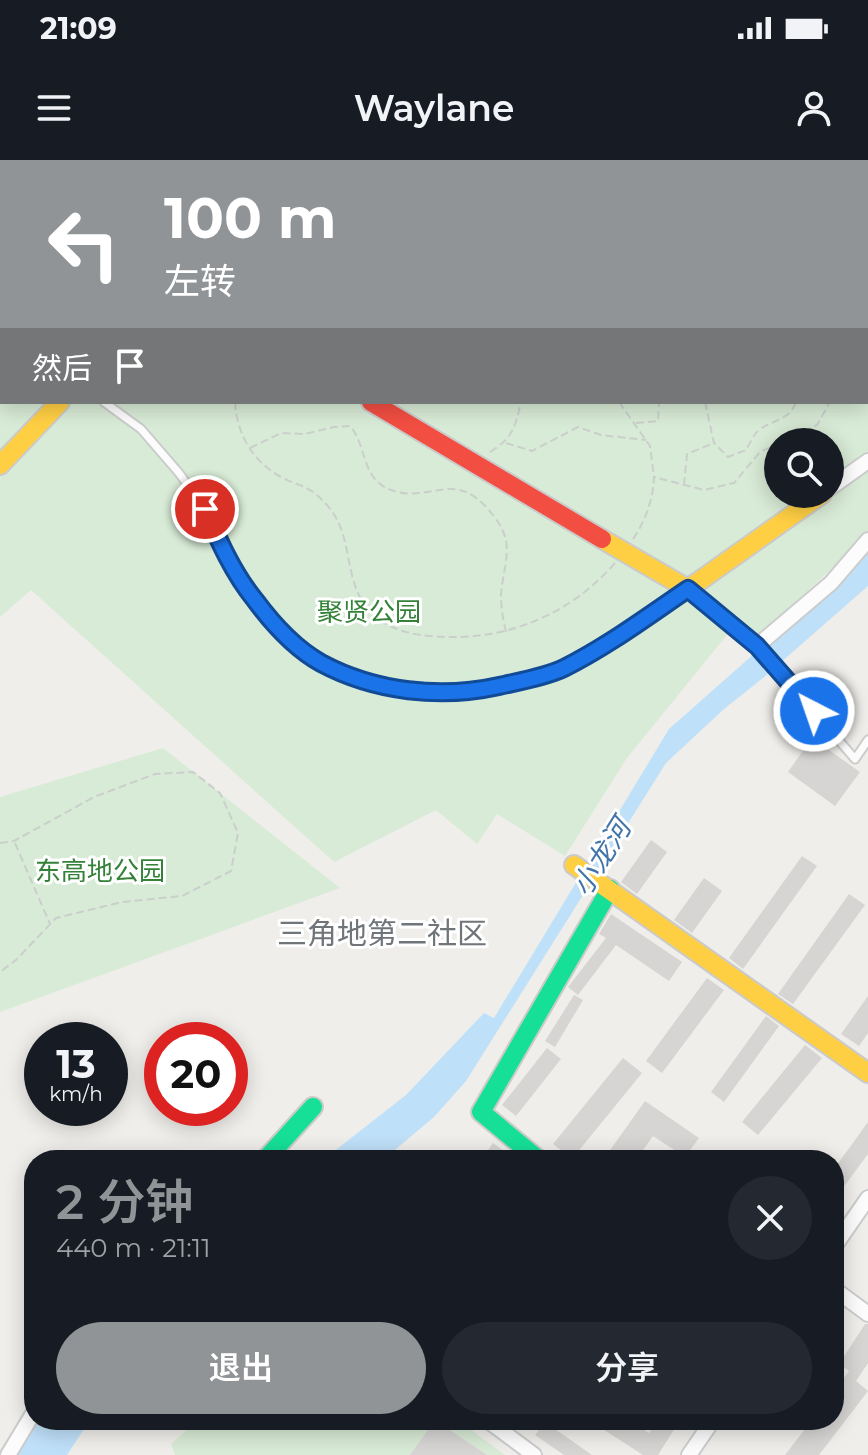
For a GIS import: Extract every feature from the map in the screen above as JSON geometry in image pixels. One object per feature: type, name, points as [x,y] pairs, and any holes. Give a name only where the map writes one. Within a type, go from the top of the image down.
[{"type":"street","points":[[0,465],[58,404]]},
{"type":"street","points":[[374,404],[688,589],[802,508]]},
{"type":"street","points":[[844,478],[868,461]]},
{"type":"street","points":[[757,646],[831,583],[868,540]]},
{"type":"street","points":[[574,865],[868,1073]]},
{"type":"street","points":[[527,1150],[481,1112],[607,887]]},
{"type":"street","points":[[274,1150],[313,1107]]},
{"type":"street","points":[[844,1233],[868,1198]]},
{"type":"street","points":[[844,1296],[868,1314]]},
{"type":"street","points":[[8,1455],[24,1429]]},
{"type":"street","points":[[500,1430],[534,1455]]},
{"type":"street","points":[[689,1455],[706,1430]]},
{"type":"lane","points":[[107,404],[141,429],[179,473],[205,509],[228,559],[254,600],[287,636],[321,662],[367,681],[416,692],[473,692],[562,669],[688,589],[757,646],[855,759],[868,740]]},
{"type":"path","points":[[235,404],[239,430],[249,449],[281,477],[309,487],[336,514],[345,536],[355,586],[362,602],[377,619],[394,629],[456,639],[506,632],[562,609],[598,582],[625,552],[642,525],[653,492],[654,477],[650,446],[620,404]]},
{"type":"path","points":[[473,463],[506,443],[515,427],[521,404]]},
{"type":"path","points":[[635,424],[658,421],[659,404]]},
{"type":"path","points":[[705,404],[714,443],[728,457],[746,450],[757,431],[782,419],[795,404]]},
{"type":"path","points":[[811,428],[817,425],[829,404]]},
{"type":"path","points":[[249,449],[281,433],[305,434],[350,426],[359,436],[368,471],[392,490],[414,493],[440,489],[464,490],[480,500],[498,521],[505,538],[507,558],[501,596],[506,632]]},
{"type":"path","points":[[506,443],[532,451],[578,427],[601,435],[646,440]]},
{"type":"path","points":[[684,486],[687,454],[714,443]]},
{"type":"path","points":[[654,477],[704,490],[734,483],[764,450]]},
{"type":"path","points":[[0,843],[14,841],[94,797],[155,774],[180,772],[193,772],[220,793],[238,833],[231,871],[182,896],[122,902],[56,918],[16,960],[0,972]]},
{"type":"path","points":[[14,841],[50,924]]},
{"type":"green space","name":"聚贤公园","points":[[0,404],[868,404],[868,535],[759,636],[739,620],[627,758],[565,856],[497,814],[477,844],[436,810],[334,862],[31,590],[0,617]]},
{"type":"green space","name":"东高地公园","points":[[163,748],[340,888],[0,1012],[0,797]]},
{"type":"green space","points":[[187,1430],[471,1430],[505,1455],[175,1455],[171,1444]]},
{"type":"water","name":"小龙河","points":[[868,553],[868,586],[666,763],[466,1081],[434,1117],[395,1150],[336,1150],[406,1095],[484,1013],[494,1018],[669,729]]},
{"type":"water","points":[[28,1430],[83,1430],[67,1455],[13,1455]]},
{"type":"building","points":[[812,738],[860,772],[835,806],[788,772]]},
{"type":"building","points":[[651,840],[667,852],[637,894],[621,882]]},
{"type":"building","points":[[802,856],[817,866],[743,969],[729,958]]},
{"type":"building","points":[[704,878],[722,891],[692,933],[674,920]]},
{"type":"building","points":[[849,894],[865,905],[793,1004],[778,994]]},
{"type":"building","points":[[611,914],[682,962],[669,981],[616,945],[578,995],[568,987],[606,938],[599,934]]},
{"type":"building","points":[[707,978],[724,990],[662,1073],[646,1061]]},
{"type":"building","points":[[574,995],[583,1000],[555,1047],[545,1041]]},
{"type":"building","points":[[868,996],[868,1033],[859,1046],[841,1034]]},
{"type":"building","points":[[766,1016],[779,1026],[724,1102],[711,1092]]},
{"type":"building","points":[[805,1045],[822,1058],[758,1135],[742,1122]]},
{"type":"building","points":[[547,1048],[561,1059],[516,1116],[502,1105]]},
{"type":"building","points":[[623,1058],[642,1073],[579,1150],[561,1150],[553,1144]]},
{"type":"building","points":[[645,1101],[699,1138],[690,1150],[674,1150],[653,1136],[643,1150],[610,1150]]},
{"type":"building","points":[[868,1122],[868,1154],[844,1186],[844,1155]]},
{"type":"building","points":[[493,1143],[502,1150],[488,1150]]},
{"type":"building","points":[[865,1324],[868,1324],[868,1363],[856,1381],[868,1391],[844,1422],[844,1378],[849,1371],[844,1368],[844,1356]]},
{"type":"building","points":[[428,1430],[450,1430],[487,1455],[410,1455]]},
{"type":"building","points":[[539,1430],[556,1430],[592,1455],[564,1455],[535,1435]]},
{"type":"building","points":[[604,1430],[644,1430],[649,1433],[651,1430],[674,1430],[658,1455],[643,1455]]},
{"type":"building","points":[[804,1430],[838,1430],[819,1455],[785,1455]]},
{"type":"traffic: fast","points":[[527,1150],[481,1112],[610,889]]},
{"type":"traffic: fast","points":[[274,1150],[313,1107]]},
{"type":"traffic: slow","points":[[0,465],[58,404]]},
{"type":"traffic: slow","points":[[602,539],[688,589],[802,508]]},
{"type":"traffic: slow","points":[[574,865],[868,1073]]},
{"type":"traffic: jam","points":[[374,404],[602,539]]},
{"type":"district","name":"三角地第二社区","points":[[382,933]]},
{"type":"route","points":[[205,509],[228,559],[254,600],[287,636],[321,662],[367,681],[416,692],[473,692],[531,678],[562,669],[688,589],[757,646],[814,711]]}]
